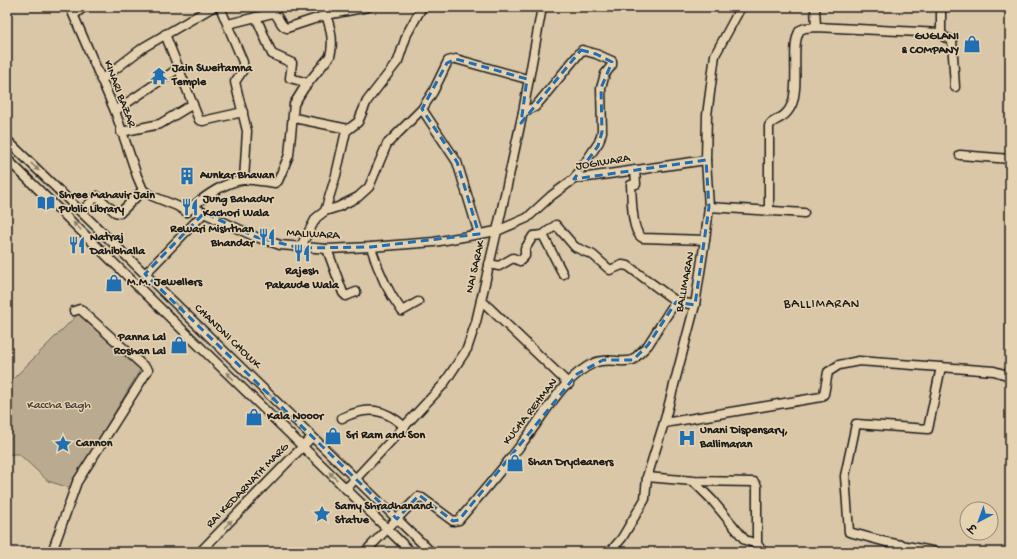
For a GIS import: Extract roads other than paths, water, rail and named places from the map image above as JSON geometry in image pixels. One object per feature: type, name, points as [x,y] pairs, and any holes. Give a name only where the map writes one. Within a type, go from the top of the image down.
[{"type":"street","points":[[72,11],[84,7]]},
{"type":"street","points":[[101,80],[113,73],[132,55],[165,34],[213,7]]},
{"type":"street","points":[[220,7],[243,62],[243,70],[235,82],[243,112],[247,140],[244,180]]},
{"type":"street","points":[[81,212],[97,196],[115,212],[120,213],[143,190],[152,196],[177,206],[187,212],[213,192],[244,180],[275,183],[278,181],[288,155],[294,118],[294,104],[308,83],[330,56],[332,50],[331,34],[323,7]]},
{"type":"street","points":[[228,24],[275,14],[282,25],[287,28],[326,15],[368,7]]},
{"type":"street","points":[[326,211],[348,129],[358,122],[370,97],[398,61],[408,34],[422,7]]},
{"type":"street","points":[[542,9],[550,7]]},
{"type":"street","points":[[815,7],[816,27]]},
{"type":"street","points":[[941,7],[941,33],[944,37],[952,40],[955,87]]},
{"type":"street","name":"NAI SARAK","points":[[346,489],[443,385],[467,349],[472,336],[497,231],[523,112],[527,79],[542,9]]},
{"type":"street","name":"BALLIMARAN","points":[[610,552],[622,538],[645,499],[647,477],[664,423],[694,305],[706,240],[709,207],[706,160],[708,102],[715,55],[738,9]]},
{"type":"street","name":"KINARI BAZAR","points":[[72,11],[115,111],[121,132],[143,190]]},
{"type":"street","points":[[256,17],[272,54],[292,63],[290,78],[308,83]]},
{"type":"street","points":[[769,211],[769,126],[772,122],[784,117],[792,103],[796,81],[796,46],[799,32],[802,28],[816,27],[941,33]]},
{"type":"street","points":[[165,34],[198,119],[201,121],[243,112]]},
{"type":"street","points":[[523,112],[536,107],[582,50],[612,61],[612,65],[604,75],[601,88],[602,132],[599,142],[574,179]]},
{"type":"street","points":[[300,248],[316,218],[326,211],[347,204],[369,187],[387,144],[422,109],[433,92],[446,63],[450,59],[527,79]]},
{"type":"street","points":[[115,111],[179,68]]},
{"type":"street","points":[[121,132],[157,125],[193,104]]},
{"type":"street","points":[[422,109],[457,162],[479,234]]},
{"type":"street","points":[[294,118],[348,129]]},
{"type":"street","name":"CHANDNI CHOWK","points":[[7,140],[431,552]]},
{"type":"street","points":[[960,155],[1010,159]]},
{"type":"street","points":[[7,159],[411,552]]},
{"type":"street","name":"JOGIWARA","points":[[497,231],[527,218],[551,196],[574,179],[706,160]]},
{"type":"street","points":[[634,170],[636,184],[630,185],[635,228],[638,236],[643,238],[706,240]]},
{"type":"street","name":"MALIWARA","points":[[193,206],[204,213],[256,237],[280,245],[300,248],[327,249],[434,242],[497,231]]},
{"type":"street","points":[[709,207],[804,213]]},
{"type":"street","points":[[145,274],[204,213]]},
{"type":"street","points":[[489,264],[499,266],[513,258],[520,261],[524,257],[525,249],[533,236],[543,235],[554,225],[558,226],[575,247],[593,255],[610,270],[622,265],[628,266],[677,302],[694,305]]},
{"type":"street","points":[[543,235],[563,274]]},
{"type":"street","points":[[371,247],[379,274],[388,293],[402,311],[418,302]]},
{"type":"street","points":[[327,249],[343,293],[346,296],[356,292]]},
{"type":"street","points":[[481,300],[568,384]]},
{"type":"street","name":"KUCHA REHMAN","points":[[397,519],[419,497],[453,521],[459,520],[522,444],[551,404],[580,371],[594,363],[610,359],[629,361],[638,357],[648,345],[677,302]]},
{"type":"street","points":[[52,552],[77,482],[148,370],[80,309],[74,310]]},
{"type":"street","points":[[664,423],[821,397],[824,394],[828,372],[847,363],[870,361],[994,371],[1010,376]]},
{"type":"street","points":[[937,552],[886,542],[849,532],[845,476],[856,424],[928,429],[941,367]]},
{"type":"street","points":[[342,418],[359,411],[370,410],[391,416],[405,427]]},
{"type":"street","name":"RAI KEDARNATH MARG","points":[[200,552],[312,436]]},
{"type":"street","points":[[647,477],[693,481],[756,483],[757,544],[762,552]]},
{"type":"street","points":[[693,481],[712,500],[745,540],[757,544]]},
{"type":"street","points":[[365,552],[397,519]]},
{"type":"place","name":"GUGLANI & COMPANY","points":[[972,44]]},
{"type":"place","name":"Jain Sweitamna Temple","points":[[159,76]]},
{"type":"place","name":"Aunkar Bhavan","points":[[187,176]]},
{"type":"place","name":"Shree Mahavir Jain Public Library","points":[[46,203]]},
{"type":"place","name":"Jung Bahadur Kachori Wala","points":[[190,207]]},
{"type":"place","name":"Rewari Mishthan Bhandar","points":[[267,237]]},
{"type":"place","name":"Natraj Dahibhalla","points":[[77,245]]},
{"type":"place","name":"Rajesh Pakaude Wala","points":[[302,253]]},
{"type":"place","name":"M.M. Jewellers","points":[[114,283]]},
{"type":"place","name":"Panna Lal Roshan Lal","points":[[179,345]]},
{"type":"place","name":"Kala Nooor","points":[[254,417]]},
{"type":"place","name":"Sri Ram and Son","points":[[333,436]]},
{"type":"place","name":"Unani Dispensary, Ballimaran","points":[[687,438]]},
{"type":"place","name":"Cannon","points":[[63,444]]},
{"type":"place","name":"Shan Drycleaners","points":[[515,463]]},
{"type":"place","name":"Samy Shradhanand Statue","points":[[322,514]]},
{"type":"district","name":"BALLIMARAN","points":[[822,304]]},
{"type":"park label","name":"Kaccha Bagh","points":[[59,406]]}]
